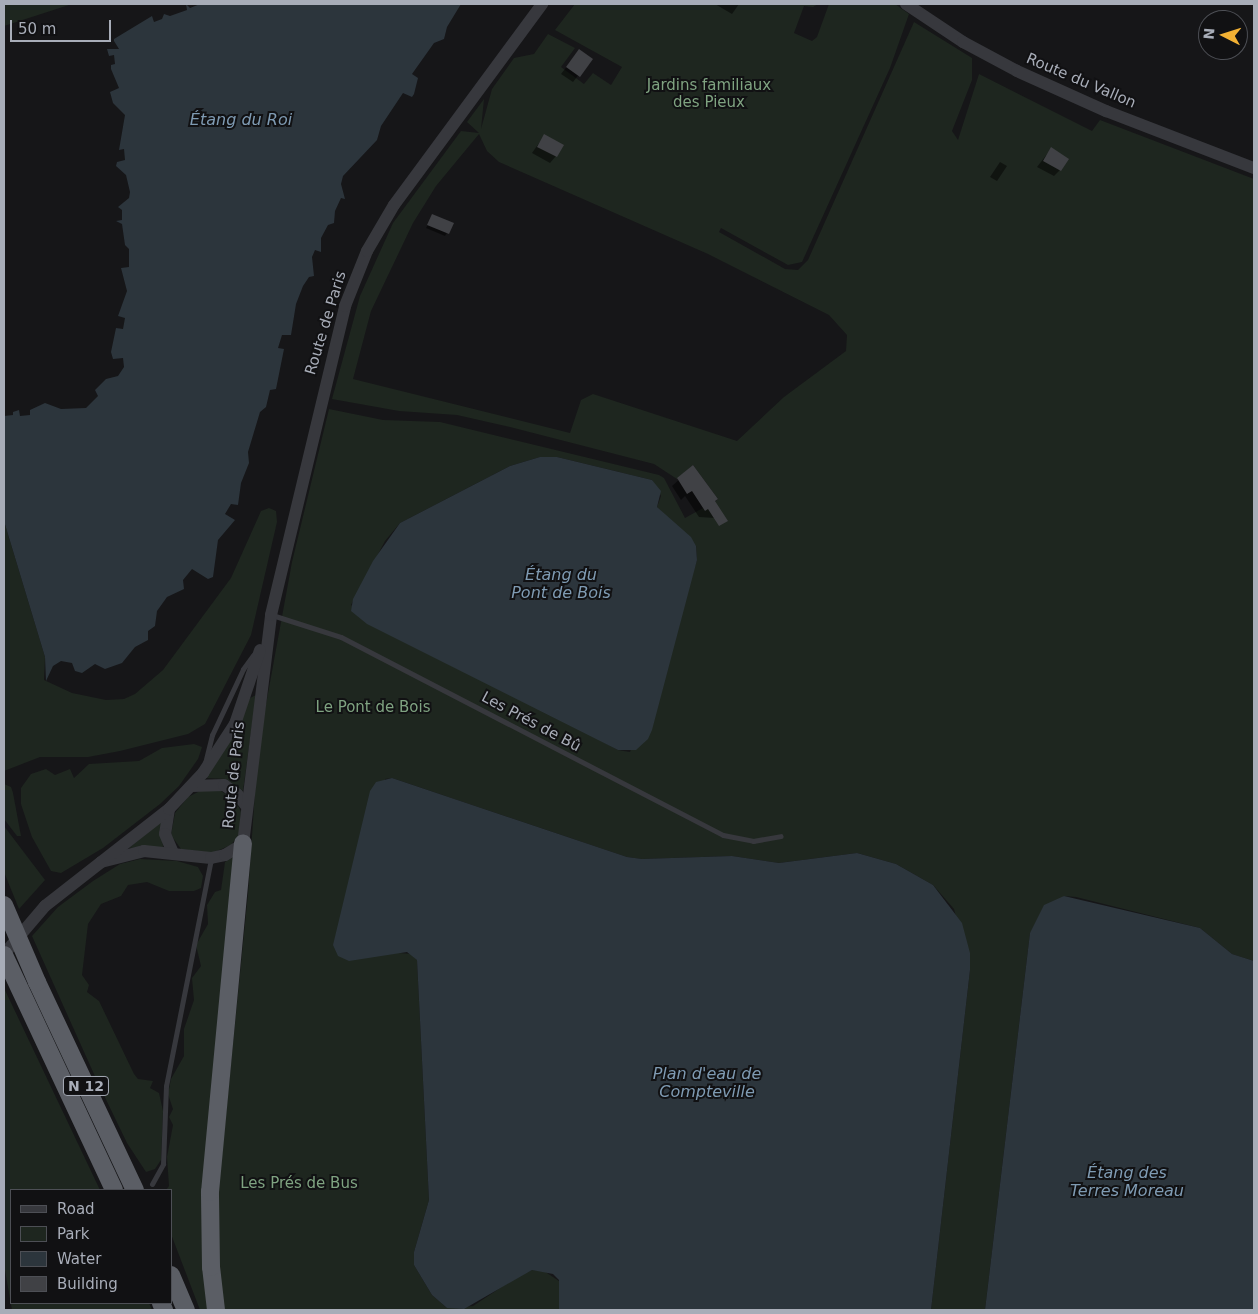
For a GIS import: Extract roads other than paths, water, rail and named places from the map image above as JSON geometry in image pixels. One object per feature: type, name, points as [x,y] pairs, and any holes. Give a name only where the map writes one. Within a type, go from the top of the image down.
[{"type":"highway","points":[[216,1310],[211,1267],[210,1192],[243,844]]},
{"type":"highway","name":"N 12","points":[[4,905],[37,982],[135,1189]]},
{"type":"highway","name":"N 12","points":[[4,954],[114,1189]]},
{"type":"highway","points":[[172,1276],[186,1310]]},
{"type":"street","name":"Route de Paris","points":[[101,862],[169,809],[192,786],[203,773],[237,718],[271,615],[334,342],[364,258],[379,228],[416,172],[542,4]]},
{"type":"street","name":"Route du Vallon","points":[[906,4],[963,42],[1025,75],[1106,111],[1254,168]]},
{"type":"street","name":"Route de Paris","points":[[101,862],[137,851],[211,858],[225,855],[243,844],[271,615]]},
{"type":"street","points":[[192,786],[224,785],[237,794],[247,807]]},
{"type":"street","points":[[169,809],[165,834],[173,853]]},
{"type":"street","points":[[4,954],[46,906],[101,862]]},
{"type":"lane","name":"Les Prés de Bû","points":[[271,615],[341,637],[723,835],[752,841],[781,836]]},
{"type":"lane","points":[[152,1184],[163,1164],[166,1086],[211,858]]},
{"type":"water","name":"Étang du Roi","points":[[186,4],[190,8],[200,4],[461,4],[447,27],[444,39],[434,43],[412,74],[418,78],[412,97],[403,93],[381,126],[377,140],[343,176],[341,184],[345,199],[341,198],[335,211],[334,223],[328,225],[321,238],[321,252],[315,250],[312,257],[314,276],[309,277],[303,286],[296,304],[291,335],[282,335],[278,348],[284,349],[276,389],[270,390],[266,407],[260,412],[248,452],[249,463],[241,483],[238,505],[231,504],[225,514],[235,520],[218,540],[213,577],[208,579],[192,569],[183,580],[184,589],[167,597],[157,611],[155,626],[148,631],[148,640],[135,647],[122,663],[105,669],[95,664],[82,673],[75,671],[72,663],[61,661],[53,666],[46,681],[45,657],[4,521],[4,416],[13,415],[13,412],[19,410],[20,416],[30,415],[30,410],[45,403],[61,409],[86,408],[98,396],[95,390],[106,379],[118,376],[124,367],[123,358],[113,359],[111,352],[116,328],[123,329],[125,318],[118,316],[127,291],[121,268],[129,267],[129,249],[125,245],[122,224],[116,221],[122,220],[122,210],[118,207],[129,198],[130,192],[126,175],[116,166],[117,162],[125,160],[124,149],[119,150],[125,115],[113,103],[110,92],[119,88],[111,69],[111,65],[115,64],[114,55],[109,56],[107,49],[119,49],[114,39],[152,16],[154,22],[162,19],[164,14],[170,16],[187,10]]},
{"type":"water","name":"Étang du Pont de Bois","points":[[540,457],[557,457],[652,480],[661,491],[657,507],[691,537],[696,546],[697,560],[652,730],[648,739],[636,750],[618,750],[367,624],[351,611],[353,599],[373,561],[400,523],[510,466]]},
{"type":"water","name":"Plan d'eau de Compteville","points":[[392,778],[627,857],[642,859],[732,856],[779,863],[857,853],[896,864],[933,885],[962,923],[970,953],[970,970],[931,1310],[559,1310],[559,1280],[553,1274],[532,1270],[464,1309],[447,1308],[432,1295],[414,1265],[414,1252],[429,1200],[417,960],[407,952],[349,961],[338,956],[333,945],[370,791],[376,782]]},
{"type":"water","name":"Étang des Terres Moreau","points":[[1064,896],[1200,928],[1232,954],[1254,961],[1254,1310],[985,1310],[1030,933],[1044,905]]},
{"type":"park label","name":"Jardins familiaux des Pieux","points":[[709,94]]},
{"type":"park label","name":"Le Pont de Bois","points":[[373,708]]},
{"type":"park label","name":"Les Prés de Bus","points":[[299,1184]]}]
